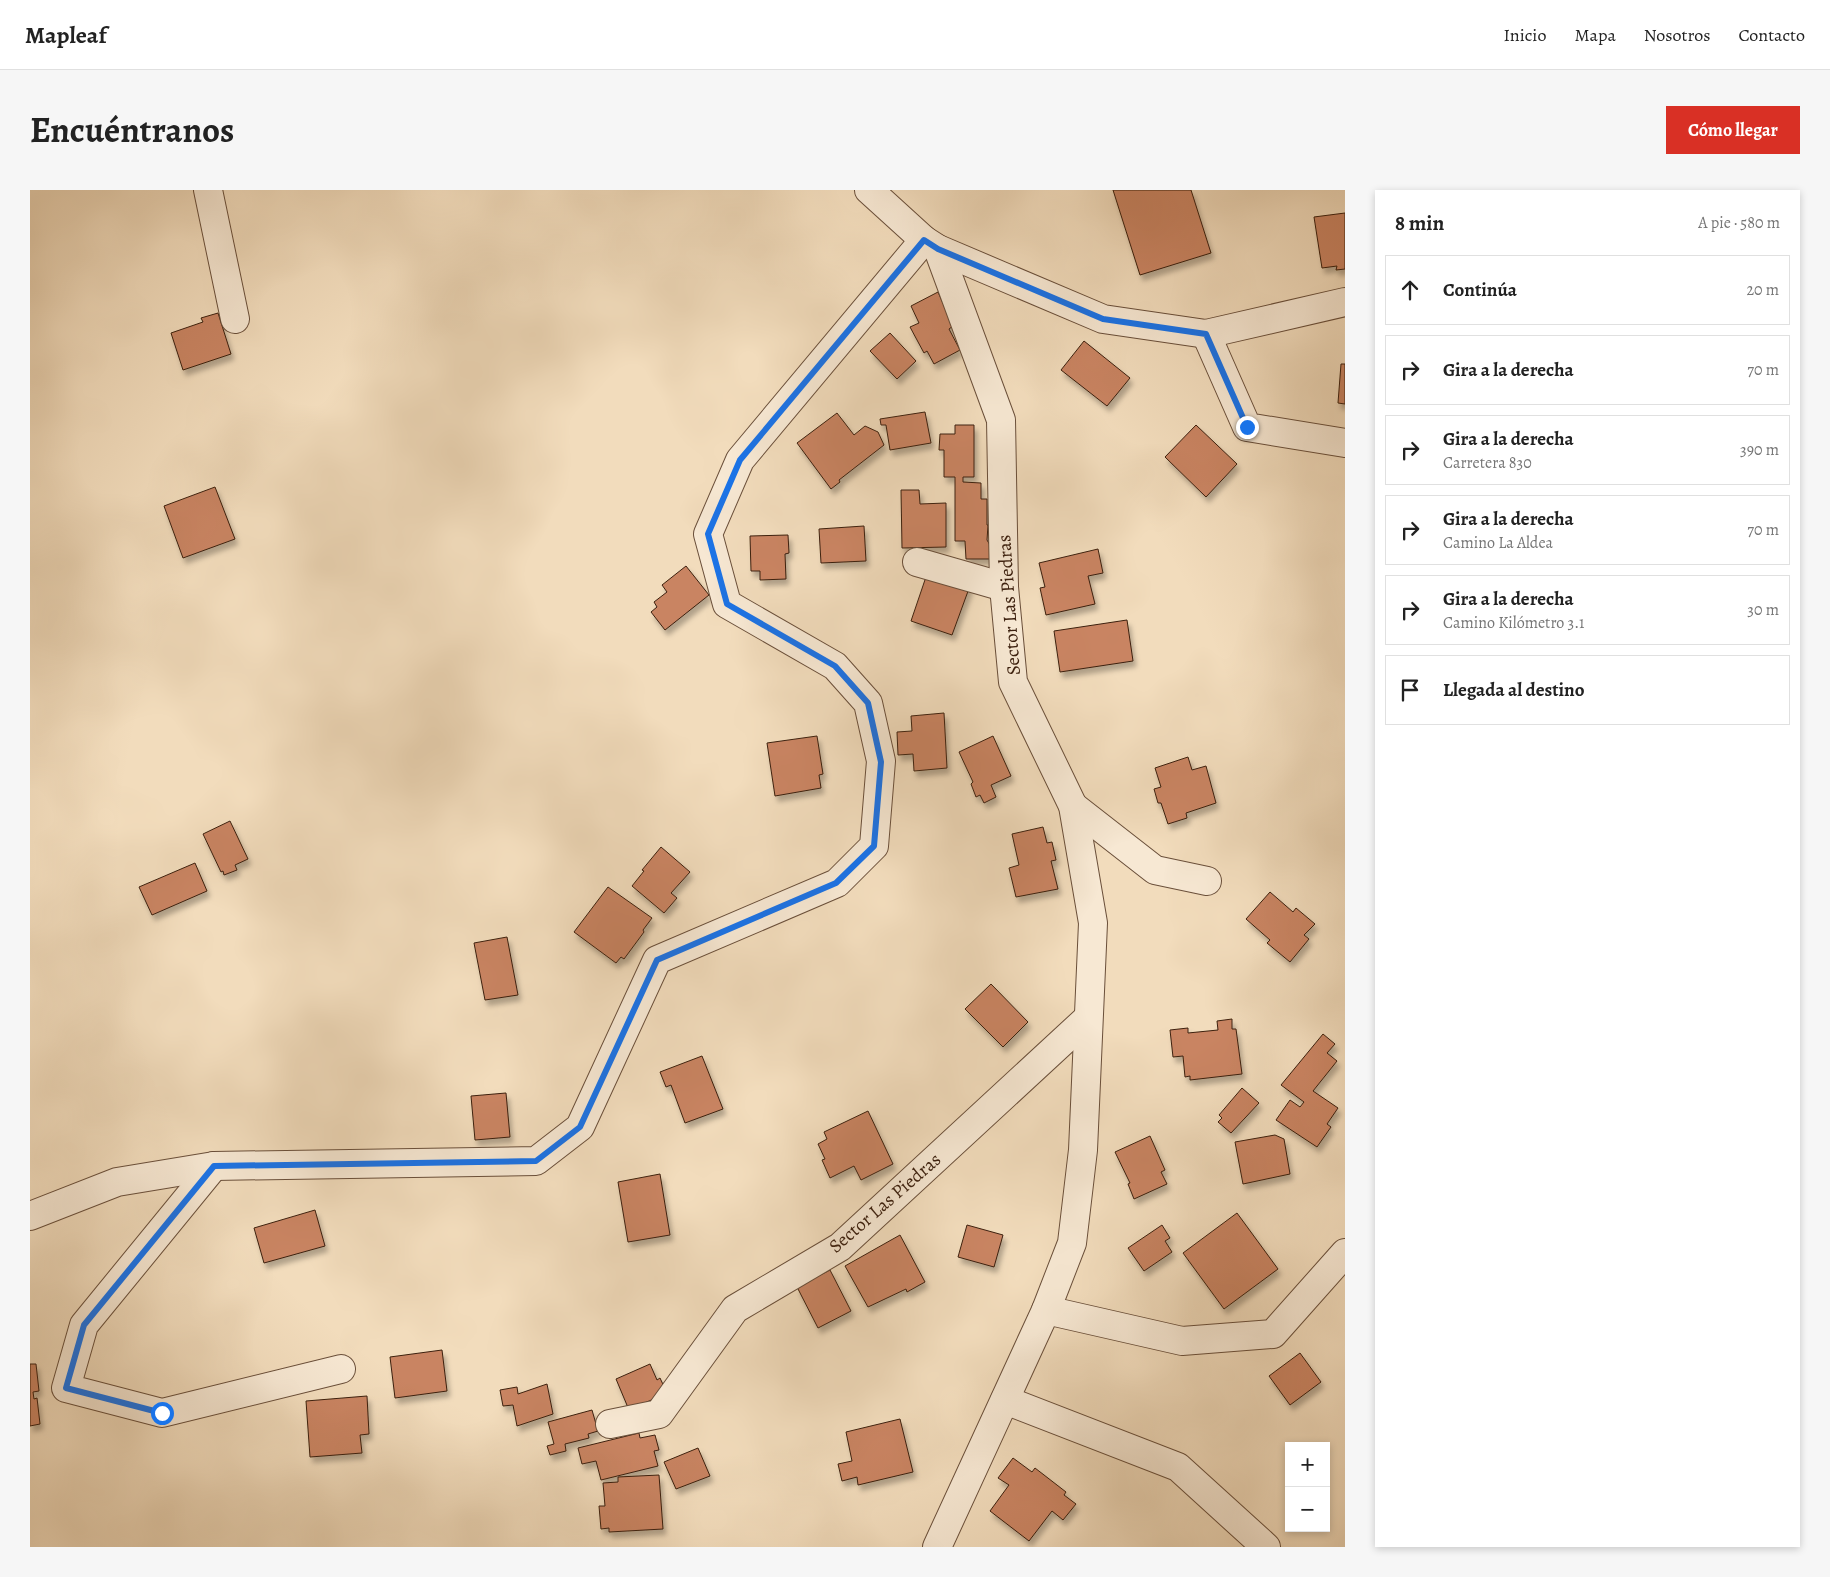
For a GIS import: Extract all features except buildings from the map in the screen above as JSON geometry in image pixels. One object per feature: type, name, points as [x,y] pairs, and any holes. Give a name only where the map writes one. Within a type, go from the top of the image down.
[{"type":"street","points":[[208,190],[235,319]]},
{"type":"street","points":[[869,190],[931,245],[1103,319],[1206,334],[1345,302]]},
{"type":"street","points":[[30,1216],[117,1182],[214,1166],[536,1161],[580,1127],[657,960],[836,883],[874,846],[881,762],[868,703],[835,666],[727,604],[708,534],[740,460],[931,245]]},
{"type":"street","name":"Sector Las Piedras","points":[[931,245],[1001,420],[1004,587],[1013,682],[1073,806],[1093,923],[1083,1150],[1072,1243],[1046,1310],[937,1547]]},
{"type":"street","points":[[1206,334],[1247,427],[1345,443]]},
{"type":"street","points":[[917,562],[1004,587]]},
{"type":"street","points":[[1073,806],[1155,870],[1207,881]]},
{"type":"street","name":"Sector Las Piedras","points":[[610,1424],[659,1414],[736,1309],[840,1247],[1088,1018]]},
{"type":"street","points":[[214,1166],[84,1325],[66,1388],[162,1413],[341,1369]]},
{"type":"street","points":[[1046,1310],[1182,1341],[1273,1334],[1345,1253]]},
{"type":"street","points":[[1005,1400],[1178,1467],[1266,1547]]},
{"type":"route","points":[[162,1413],[66,1388],[84,1325],[214,1166],[536,1161],[580,1127],[657,960],[836,883],[874,846],[881,762],[868,703],[835,666],[727,604],[708,534],[740,460],[924,240],[938,249],[1103,319],[1206,334],[1247,427]]}]
